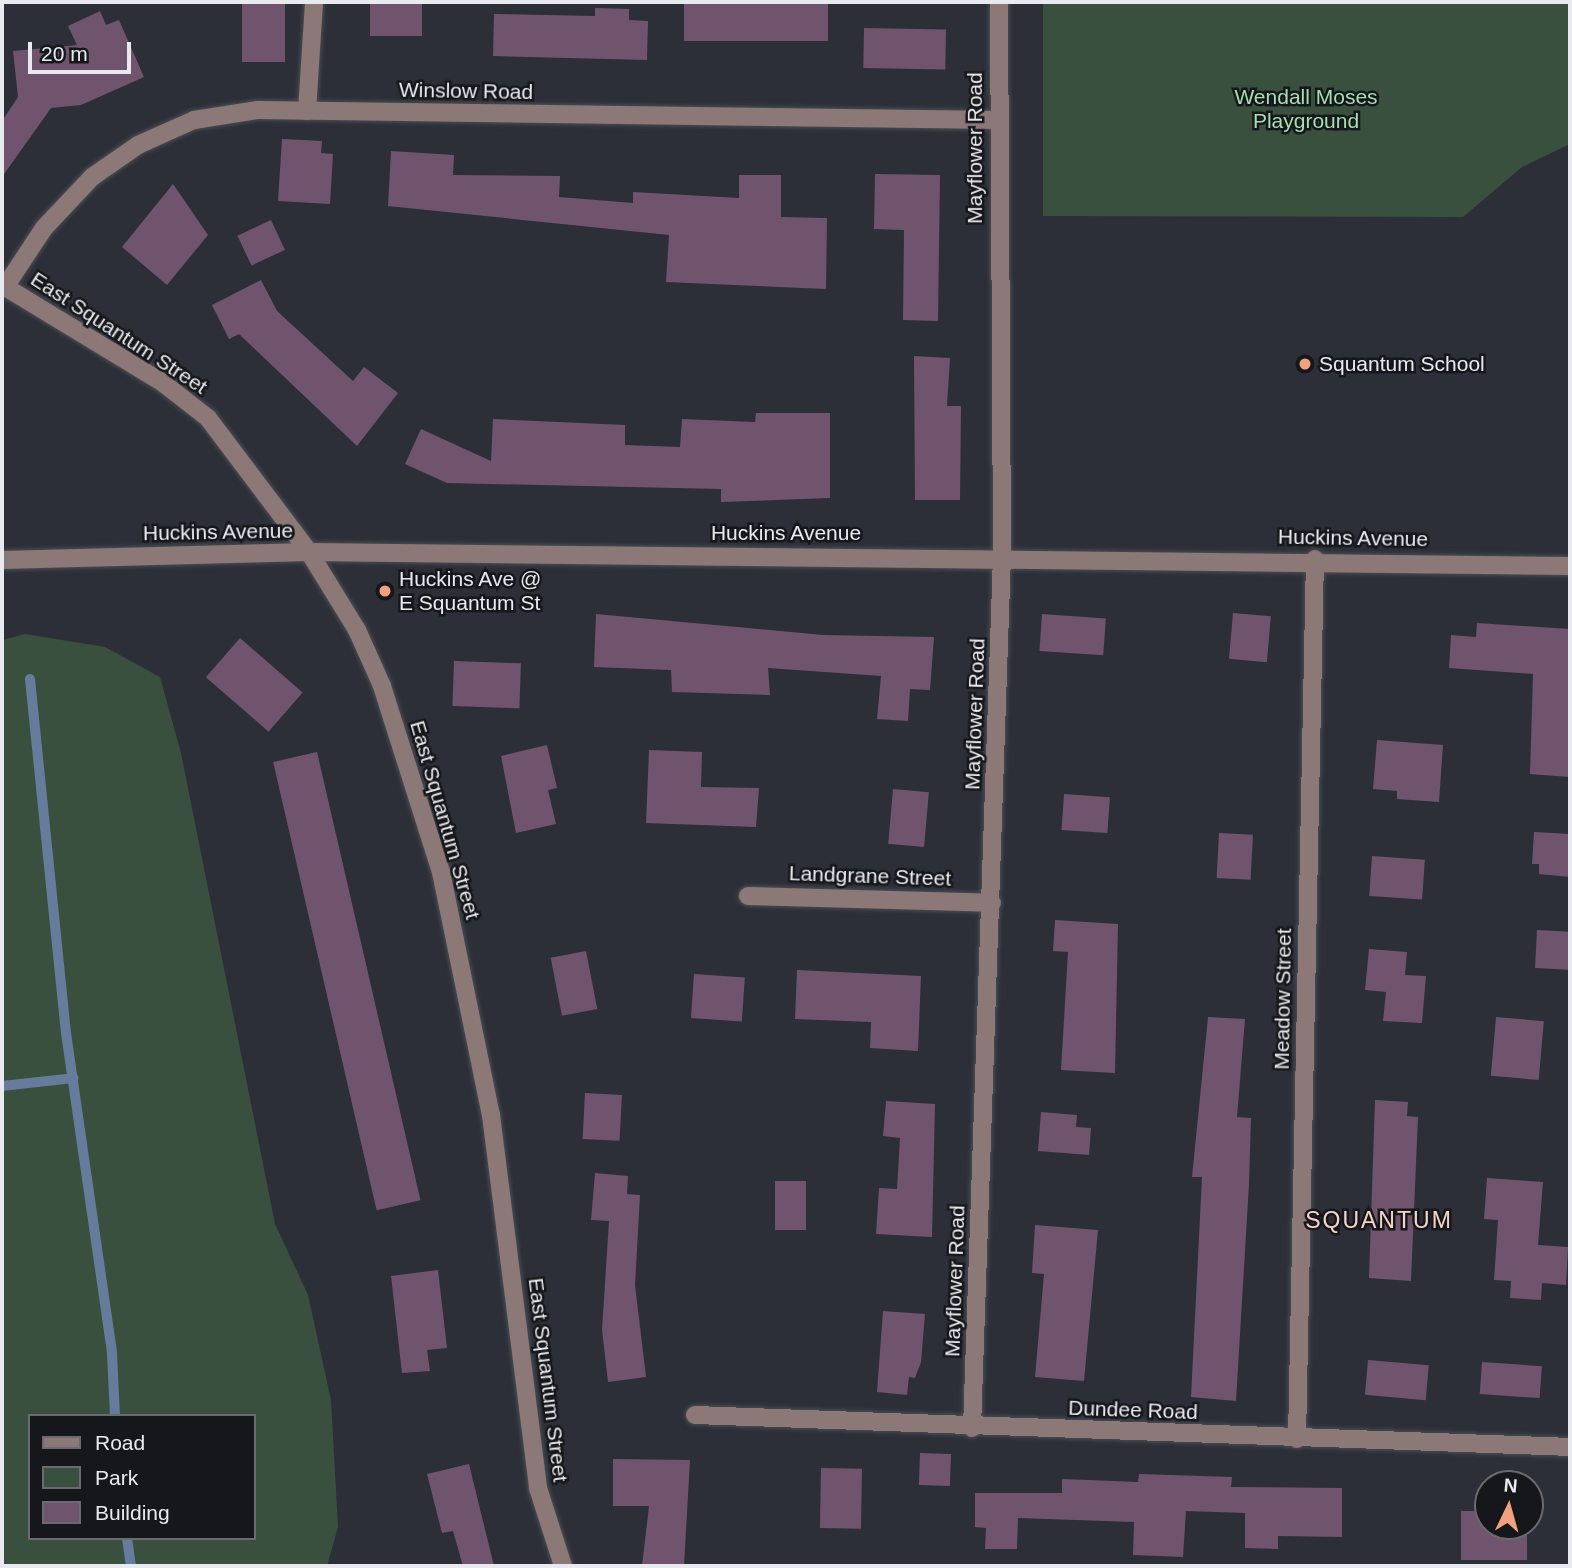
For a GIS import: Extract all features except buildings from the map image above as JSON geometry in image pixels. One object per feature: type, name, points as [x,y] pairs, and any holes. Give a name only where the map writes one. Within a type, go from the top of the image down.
[{"type":"street","points":[[307,111],[314,2]]},
{"type":"street","name":"Mayflower Road","points":[[972,1428],[1002,556],[997,120],[999,2]]},
{"type":"street","name":"Winslow Road","points":[[3,286],[44,228],[92,177],[138,145],[194,120],[307,111],[997,120]]},
{"type":"street","name":"East Squantum Street","points":[[3,286],[163,383],[208,418],[309,552],[382,686],[441,872],[491,1115],[538,1488],[563,1566]]},
{"type":"street","name":"Huckins Avenue","points":[[2,560],[309,552],[1315,559],[1570,565]]},
{"type":"street","name":"Meadow Street","points":[[1297,1439],[1315,559]]},
{"type":"street","name":"Landgrane Street","points":[[748,896],[992,902]]},
{"type":"street","name":"Dundee Road","points":[[695,1415],[972,1428],[1570,1447]]},
{"type":"green space","name":"Wendall Moses Playground","points":[[1043,2],[1570,2],[1570,144],[1522,167],[1463,217],[1043,216]]},
{"type":"green space","points":[[25,634],[105,647],[160,677],[181,753],[275,1224],[308,1295],[331,1400],[338,1527],[327,1566],[2,1566],[2,640]]},
{"type":"waterway","points":[[30,679],[66,1033],[112,1354],[115,1414]]},
{"type":"waterway","points":[[2,1086],[74,1078]]},
{"type":"waterway","points":[[127,1540],[131,1566]]},
{"type":"place","name":"Squantum School","points":[[1305,364]]},
{"type":"place","name":"Huckins Ave @ E Squantum St","points":[[385,591]]},
{"type":"district","name":"SQUANTUM","points":[[1379,1220]]}]
